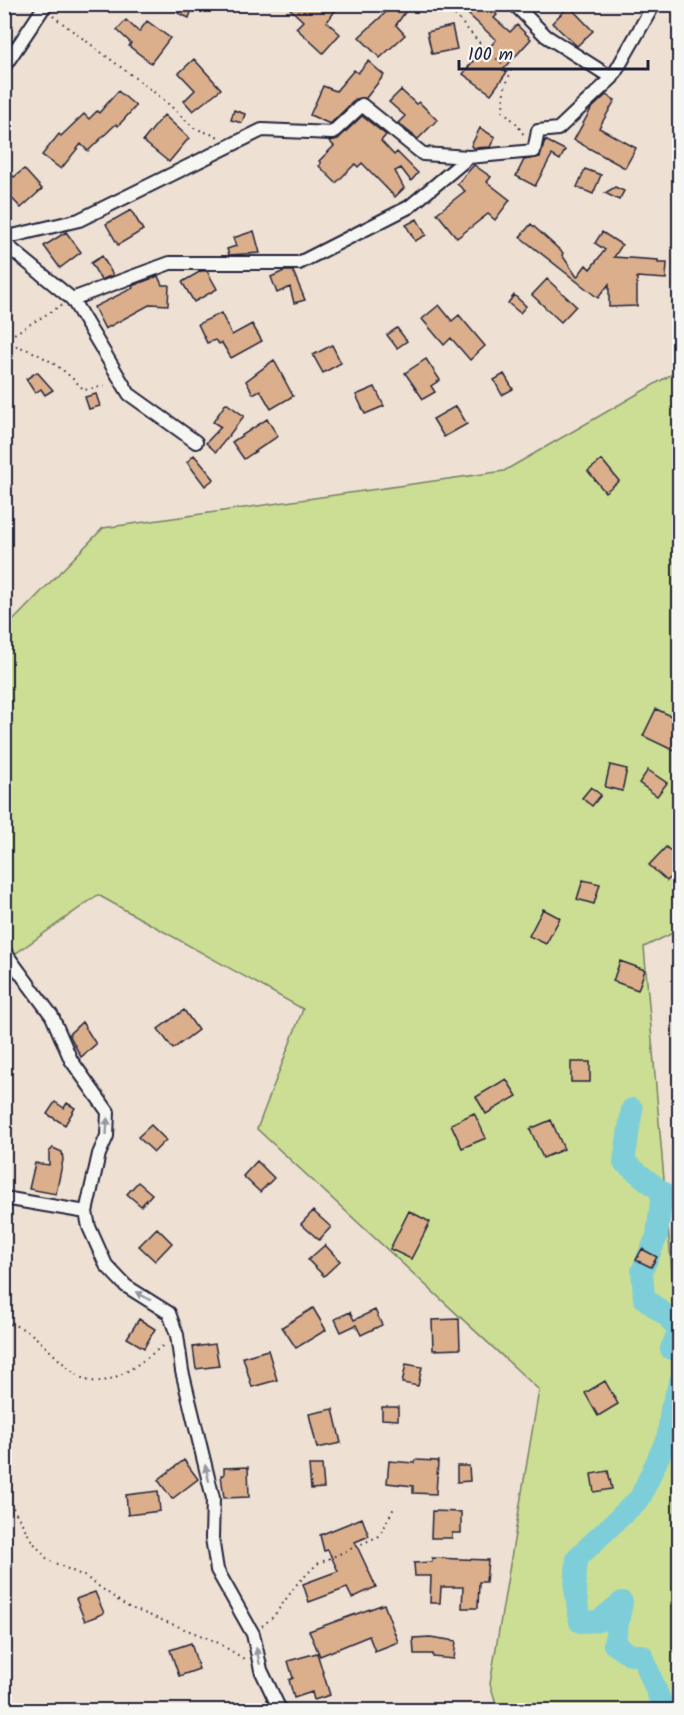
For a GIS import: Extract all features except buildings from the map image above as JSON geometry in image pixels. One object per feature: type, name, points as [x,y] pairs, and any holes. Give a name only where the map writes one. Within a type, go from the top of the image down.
[{"type":"street","points":[[514,4],[546,36],[612,78]]},
{"type":"street","points":[[4,238],[79,220],[268,128],[332,133],[362,105],[423,154],[469,157],[534,151],[538,131],[558,129],[612,78],[654,4]]},
{"type":"street","points":[[4,67],[45,7]]},
{"type":"street","points":[[72,299],[170,263],[299,263],[409,207],[469,157]]},
{"type":"street","points":[[4,243],[72,299],[129,394],[196,442]]},
{"type":"street","points":[[4,951],[52,1016],[71,1060],[108,1112],[107,1136],[99,1155],[86,1212],[89,1227],[106,1265],[126,1286],[169,1313],[177,1335],[182,1371],[213,1498],[212,1538],[217,1570],[253,1634],[261,1670],[280,1710]]},
{"type":"street","points":[[4,1198],[86,1212]]},
{"type":"path","points":[[460,4],[455,15],[485,49],[512,71],[504,90],[502,111],[516,123],[534,151]]},
{"type":"path","points":[[45,7],[155,93],[194,128],[229,141],[232,146]]},
{"type":"path","points":[[4,342],[72,299]]},
{"type":"path","points":[[4,342],[39,354],[73,378],[84,390],[121,382]]},
{"type":"path","points":[[4,1324],[28,1332],[81,1378],[94,1381],[108,1380],[138,1364],[177,1335]]},
{"type":"path","points":[[4,1492],[32,1541],[48,1560],[86,1577],[126,1606],[215,1641],[261,1670]]},
{"type":"path","points":[[253,1634],[273,1617],[297,1584],[317,1564],[379,1536],[395,1506]]},
{"type":"green space","points":[[679,370],[679,930],[644,947],[679,1354],[679,1710],[498,1710],[490,1684],[539,1390],[257,1129],[303,1009],[98,895],[5,961],[5,629],[103,528],[504,471]]},
{"type":"waterway","points":[[632,1109],[624,1162],[662,1192],[657,1236],[642,1271],[644,1298],[667,1316],[679,1331],[671,1349],[680,1350]]},
{"type":"waterway","points":[[664,1710],[642,1655],[631,1655],[614,1644],[622,1602],[599,1621],[580,1622],[575,1589],[577,1558],[640,1498],[668,1436],[671,1409],[680,1381]]}]
